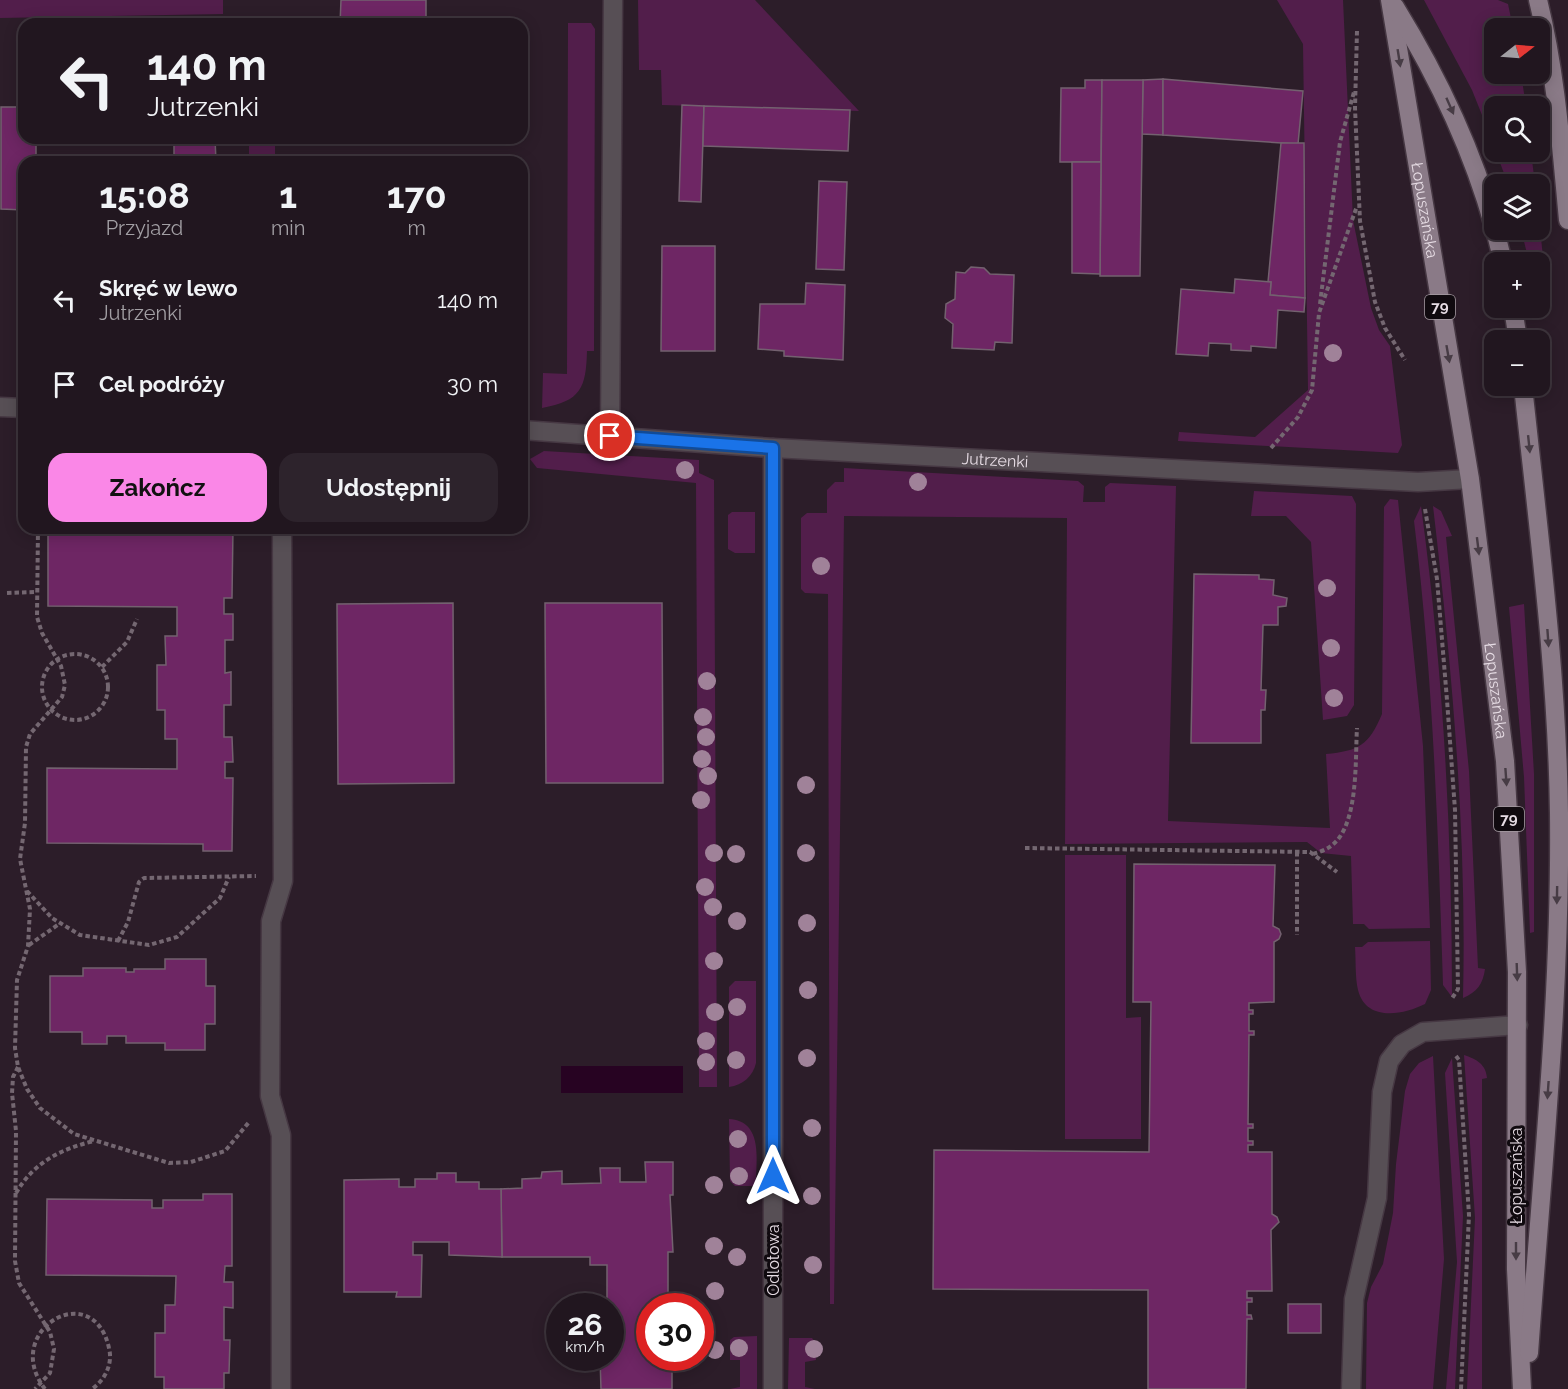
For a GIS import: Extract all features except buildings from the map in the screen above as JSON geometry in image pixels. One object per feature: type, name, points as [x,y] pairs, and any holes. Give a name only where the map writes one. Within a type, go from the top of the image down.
[{"type":"main road","points":[[1390,0],[1452,111],[1467,143],[1484,197]]},
{"type":"main road","name":"Łopuszańska","points":[[1390,0],[1470,479],[1505,761],[1518,1025],[1516,1269],[1522,1389]]},
{"type":"main road","points":[[1538,0],[1546,32],[1557,110],[1568,220]]},
{"type":"main road","points":[[1524,396],[1543,578],[1558,812],[1554,994],[1526,1389]]},
{"type":"street","points":[[610,436],[614,0]]},
{"type":"street","points":[[0,407],[18,408]]},
{"type":"street","name":"Jutrzenki","points":[[528,430],[773,448],[1418,482],[1470,479]]},
{"type":"street","name":"Odlotowa","points":[[772,1389],[773,448]]},
{"type":"street","points":[[281,1389],[281,1135],[270,1096],[271,921],[282,876],[282,534]]},
{"type":"street","points":[[1351,1389],[1354,1299],[1377,1198],[1382,1092],[1389,1061],[1402,1044],[1423,1032],[1518,1025]]},
{"type":"path","points":[[1357,31],[1355,87],[1358,202],[1376,302],[1385,328],[1405,360]]},
{"type":"path","points":[[1266,453],[1298,417],[1312,390],[1340,142],[1355,87]]},
{"type":"path","points":[[1319,313],[1358,202]]},
{"type":"path","points":[[1421,504],[1427,512],[1437,579],[1455,810],[1458,989],[1451,1000]]},
{"type":"path","points":[[38,534],[37,617],[42,633],[61,666],[65,685],[62,697],[30,735],[26,747],[25,823],[20,859],[30,909],[28,946],[18,980],[15,1048],[18,1067],[27,1089],[40,1108],[74,1134],[168,1163],[191,1162],[225,1151],[248,1122],[274,1108]]},
{"type":"path","points":[[7,593],[37,592]]},
{"type":"path","points":[[102,667],[127,642],[137,619]]},
{"type":"path","points":[[67,654],[82,654],[102,667],[109,686],[107,697],[102,708],[93,716],[82,720],[70,720],[51,710],[43,698],[41,687],[45,673],[57,660],[67,654]]},
{"type":"path","points":[[1313,854],[1331,846],[1344,830],[1351,807],[1357,728]]},
{"type":"path","points":[[1025,848],[1297,852],[1313,854],[1337,872]]},
{"type":"path","points":[[1297,852],[1297,935]]},
{"type":"path","points":[[118,941],[128,922],[139,882],[144,878],[282,876]]},
{"type":"path","points":[[26,891],[59,924],[80,935],[149,945],[177,937],[220,898],[229,877]]},
{"type":"path","points":[[28,946],[59,924]]},
{"type":"path","points":[[1453,1054],[1459,1060],[1469,1215],[1461,1389]]},
{"type":"path","points":[[18,1067],[12,1093],[16,1131],[17,1274],[26,1297],[50,1332],[54,1349],[50,1373],[35,1389]]},
{"type":"path","points":[[15,1194],[30,1172],[42,1162],[59,1152],[95,1141]]},
{"type":"path","points":[[35,1331],[53,1316],[68,1313],[84,1316],[98,1324],[107,1338],[110,1353],[109,1366],[104,1378],[92,1389]]},
{"type":"path","points":[[27,1353],[30,1338]]},
{"type":"path","points":[[28,1360],[45,1389]]},
{"type":"shaded area","points":[[0,0],[223,0],[223,14],[0,18]]},
{"type":"shaded area","points":[[638,0],[755,0],[859,111],[662,105],[661,70],[639,70]]},
{"type":"shaded area","points":[[1277,0],[1343,0],[1353,220],[1371,308],[1379,330],[1390,346],[1402,445],[1398,453],[1178,441],[1179,432],[1255,437],[1308,390],[1303,44]]},
{"type":"shaded area","points":[[1424,0],[1498,0],[1508,4],[1511,18],[1484,18],[1484,84],[1523,84],[1524,96],[1484,96],[1484,120],[1472,90]]},
{"type":"shaded area","points":[[568,23],[591,23],[595,29],[594,351],[587,351],[585,375],[579,391],[565,401],[542,408],[543,373],[567,374]]},
{"type":"shaded area","points":[[249,144],[275,144],[275,156],[249,156]]},
{"type":"shaded area","points":[[1500,162],[1532,162],[1534,174],[1504,174]]},
{"type":"shaded area","points":[[1524,240],[1541,240],[1542,252],[1527,252]]},
{"type":"shaded area","points":[[544,451],[699,460],[699,473],[714,480],[717,1087],[699,1087],[696,483],[537,468],[530,459]]},
{"type":"shaded area","points":[[844,468],[1078,481],[1084,486],[1083,502],[1105,502],[1105,487],[1110,483],[1176,486],[1168,821],[1330,828],[1326,754],[1347,751],[1362,744],[1372,733],[1382,714],[1384,507],[1390,499],[1398,500],[1423,746],[1430,928],[1369,929],[1364,924],[1353,924],[1351,856],[1321,853],[1307,842],[1065,844],[1067,518],[844,516],[834,1304],[830,1304],[828,594],[805,593],[801,589],[801,518],[807,513],[827,513],[827,490],[835,482],[844,482]]},
{"type":"shaded area","points":[[1254,491],[1352,496],[1356,504],[1354,705],[1347,716],[1323,720],[1311,542],[1286,516],[1251,516]]},
{"type":"shaded area","points":[[1421,506],[1435,628],[1445,750],[1452,997],[1443,985],[1437,810],[1430,694],[1414,521]]},
{"type":"shaded area","points":[[1433,506],[1441,511],[1452,536],[1446,537],[1469,771],[1478,968],[1485,969],[1478,987],[1463,998],[1463,875],[1457,752]]},
{"type":"shaded area","points":[[732,512],[755,512],[755,553],[735,553],[728,549],[728,515]]},
{"type":"shaded area","points":[[1524,604],[1534,774],[1534,932],[1530,933],[1524,777],[1509,607]]},
{"type":"shaded area","points":[[1065,855],[1126,855],[1126,1018],[1141,1017],[1141,1139],[1065,1139]]},
{"type":"shaded area","points":[[1430,941],[1431,990],[1425,1004],[1406,1011],[1386,1013],[1369,1007],[1362,1000],[1358,990],[1355,947],[1362,947],[1368,942]]},
{"type":"shaded area","points":[[735,981],[756,981],[756,1063],[747,1079],[729,1087],[729,987]]},
{"type":"shaded area","points":[[1464,1055],[1480,1063],[1485,1069],[1487,1078],[1482,1079],[1482,1389],[1467,1389],[1475,1218]]},
{"type":"shaded area","points":[[1433,1056],[1444,1259],[1433,1389],[1366,1389],[1367,1303],[1371,1287],[1383,1264],[1393,1213],[1396,1164],[1405,1091],[1410,1074],[1419,1063]]},
{"type":"shaded area","points":[[1452,1058],[1463,1216],[1455,1389],[1446,1389],[1457,1262],[1445,1073]]},
{"type":"shaded area","points":[[561,1066],[683,1066],[683,1093],[561,1093]]},
{"type":"shaded area","points":[[729,1119],[740,1121],[753,1134],[757,1154],[756,1186],[735,1186],[730,1181]]},
{"type":"shaded area","points":[[757,1336],[757,1389],[730,1389],[740,1387],[740,1360],[730,1360],[730,1340],[734,1337]]},
{"type":"shaded area","points":[[789,1338],[812,1338],[815,1342],[816,1360],[805,1362],[805,1387],[815,1389],[788,1389]]},
{"type":"route","points":[[610,436],[773,448],[773,1176]]}]
